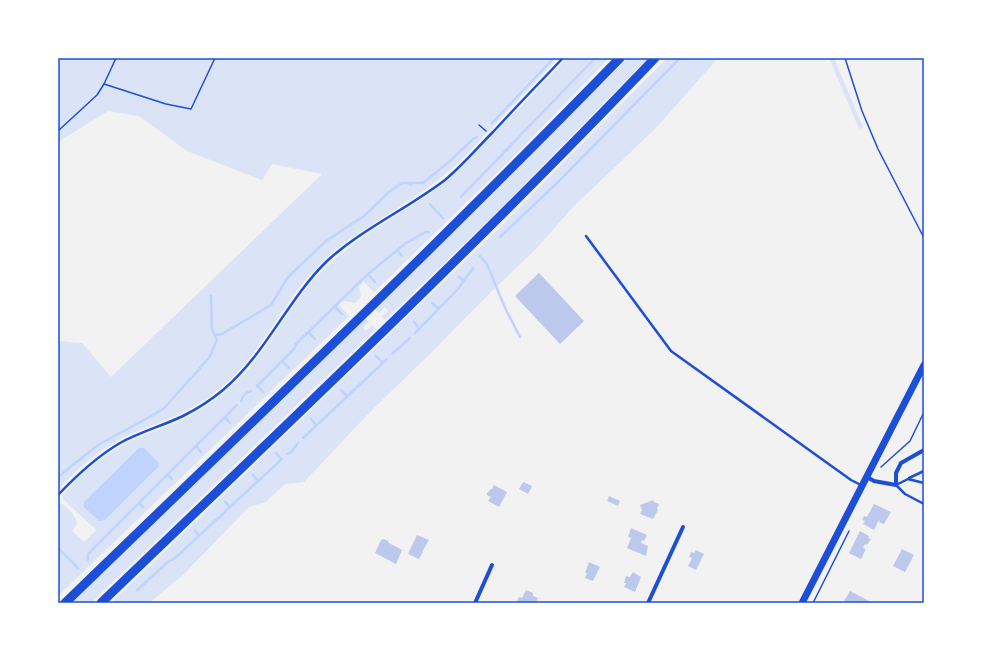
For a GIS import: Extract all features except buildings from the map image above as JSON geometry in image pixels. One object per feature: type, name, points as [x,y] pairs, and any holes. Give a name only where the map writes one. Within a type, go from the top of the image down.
[{"type":"highway","points":[[65,603],[359,319],[527,154],[620,58]]},
{"type":"highway","points":[[101,603],[393,322],[550,167],[655,58]]},
{"type":"main road","points":[[802,603],[863,486],[870,479],[924,365]]},
{"type":"street","points":[[870,479],[896,485],[896,473],[900,463],[924,450]]},
{"type":"street","points":[[648,603],[683,527]]},
{"type":"street","points":[[475,603],[492,566]]},
{"type":"lane","points":[[58,495],[80,472],[106,452],[137,435],[182,416],[199,407],[223,390],[245,369],[304,286],[328,260],[354,240],[445,180],[563,58]]},
{"type":"lane","points":[[586,236],[672,351],[851,480],[863,486]]},
{"type":"lane","points":[[924,471],[896,485],[905,494],[924,504]]},
{"type":"lane","points":[[908,479],[924,483]]},
{"type":"path","points":[[58,130],[97,95],[104,84],[116,58]]},
{"type":"path","points":[[104,84],[166,104],[191,109],[215,58]]},
{"type":"path","points":[[845,58],[862,111],[878,149],[924,238]]},
{"type":"path","points":[[479,125],[490,135]]},
{"type":"path","points":[[870,479],[910,440],[924,412]]},
{"type":"path","points":[[813,603],[850,528]]},
{"type":"shaded area","points":[[58,58],[558,58],[465,156],[443,176],[406,203],[349,240],[325,259],[306,279],[247,361],[218,390],[184,412],[133,433],[112,444],[72,475],[58,490],[58,341],[82,343],[111,377],[322,174],[272,164],[262,180],[187,151],[139,116],[108,111],[58,142]]},
{"type":"shaded area","points":[[567,58],[609,58],[514,156],[374,292],[363,281],[363,283],[359,286],[361,297],[355,303],[344,301],[338,304],[349,316],[58,596],[58,502],[68,508],[75,518],[77,525],[72,531],[84,542],[96,530],[63,499],[63,495],[77,479],[93,465],[120,447],[140,437],[180,421],[205,407],[223,394],[238,380],[264,350],[297,301],[323,270],[354,243],[440,187],[456,174]]},
{"type":"shaded area","points":[[628,58],[648,58],[492,217],[385,320],[382,316],[388,311],[385,307],[379,313],[375,309],[481,206]]},
{"type":"shaded area","points":[[667,58],[718,58],[656,128],[573,207],[537,248],[372,410],[304,482],[285,484],[266,502],[249,507],[183,575],[149,603],[111,603],[492,235]]},
{"type":"shaded area","points":[[829,58],[834,58],[863,127],[859,129]]},
{"type":"shaded area","points":[[366,318],[369,322],[363,327],[366,331],[372,325],[376,329],[91,603],[70,603]]},
{"type":"water","points":[[139,448],[144,448],[159,463],[158,467],[105,520],[99,521],[84,507],[84,502]]},
{"type":"waterway","points":[[492,123],[554,58]]},
{"type":"waterway","points":[[461,197],[595,58]]},
{"type":"waterway","points":[[500,237],[559,181],[680,58]]},
{"type":"waterway","points":[[409,183],[423,183],[477,137]]},
{"type":"waterway","points":[[215,335],[222,334],[271,305],[288,277],[326,241],[364,216],[389,192],[402,183],[408,183],[411,185]]},
{"type":"waterway","points":[[430,204],[443,218]]},
{"type":"waterway","points":[[257,386],[294,349],[296,344],[368,274],[406,243],[423,233],[429,232]]},
{"type":"waterway","points":[[397,250],[402,256]]},
{"type":"waterway","points":[[480,256],[487,264],[505,308],[520,337]]},
{"type":"waterway","points":[[415,333],[458,289],[473,268]]},
{"type":"waterway","points":[[368,274],[375,282]]},
{"type":"waterway","points":[[459,277],[464,281]]},
{"type":"waterway","points":[[58,477],[98,445],[164,408],[209,358],[217,340],[212,329],[211,296]]},
{"type":"waterway","points":[[432,303],[439,309]]},
{"type":"waterway","points":[[334,306],[342,314]]},
{"type":"waterway","points":[[414,322],[419,328]]},
{"type":"waterway","points":[[308,332],[315,339]]},
{"type":"waterway","points":[[392,354],[410,338]]},
{"type":"waterway","points":[[376,356],[383,363]]},
{"type":"waterway","points":[[303,438],[387,359]]},
{"type":"waterway","points":[[282,361],[289,368]]},
{"type":"waterway","points":[[257,385],[263,392]]},
{"type":"waterway","points":[[341,390],[347,396]]},
{"type":"waterway","points":[[241,401],[245,394],[251,391]]},
{"type":"waterway","points":[[88,560],[88,554],[237,405]]},
{"type":"waterway","points":[[225,417],[230,423]]},
{"type":"waterway","points":[[311,419],[316,425]]},
{"type":"waterway","points":[[287,454],[291,452],[298,443]]},
{"type":"waterway","points":[[196,446],[201,452]]},
{"type":"waterway","points":[[276,453],[281,459]]},
{"type":"waterway","points":[[137,590],[168,562],[175,558],[282,459]]},
{"type":"waterway","points":[[168,475],[172,479]]},
{"type":"waterway","points":[[253,475],[258,481]]},
{"type":"waterway","points":[[225,502],[230,507]]},
{"type":"waterway","points":[[139,503],[143,507]]},
{"type":"waterway","points":[[195,531],[199,536]]},
{"type":"waterway","points":[[58,548],[78,568]]}]
